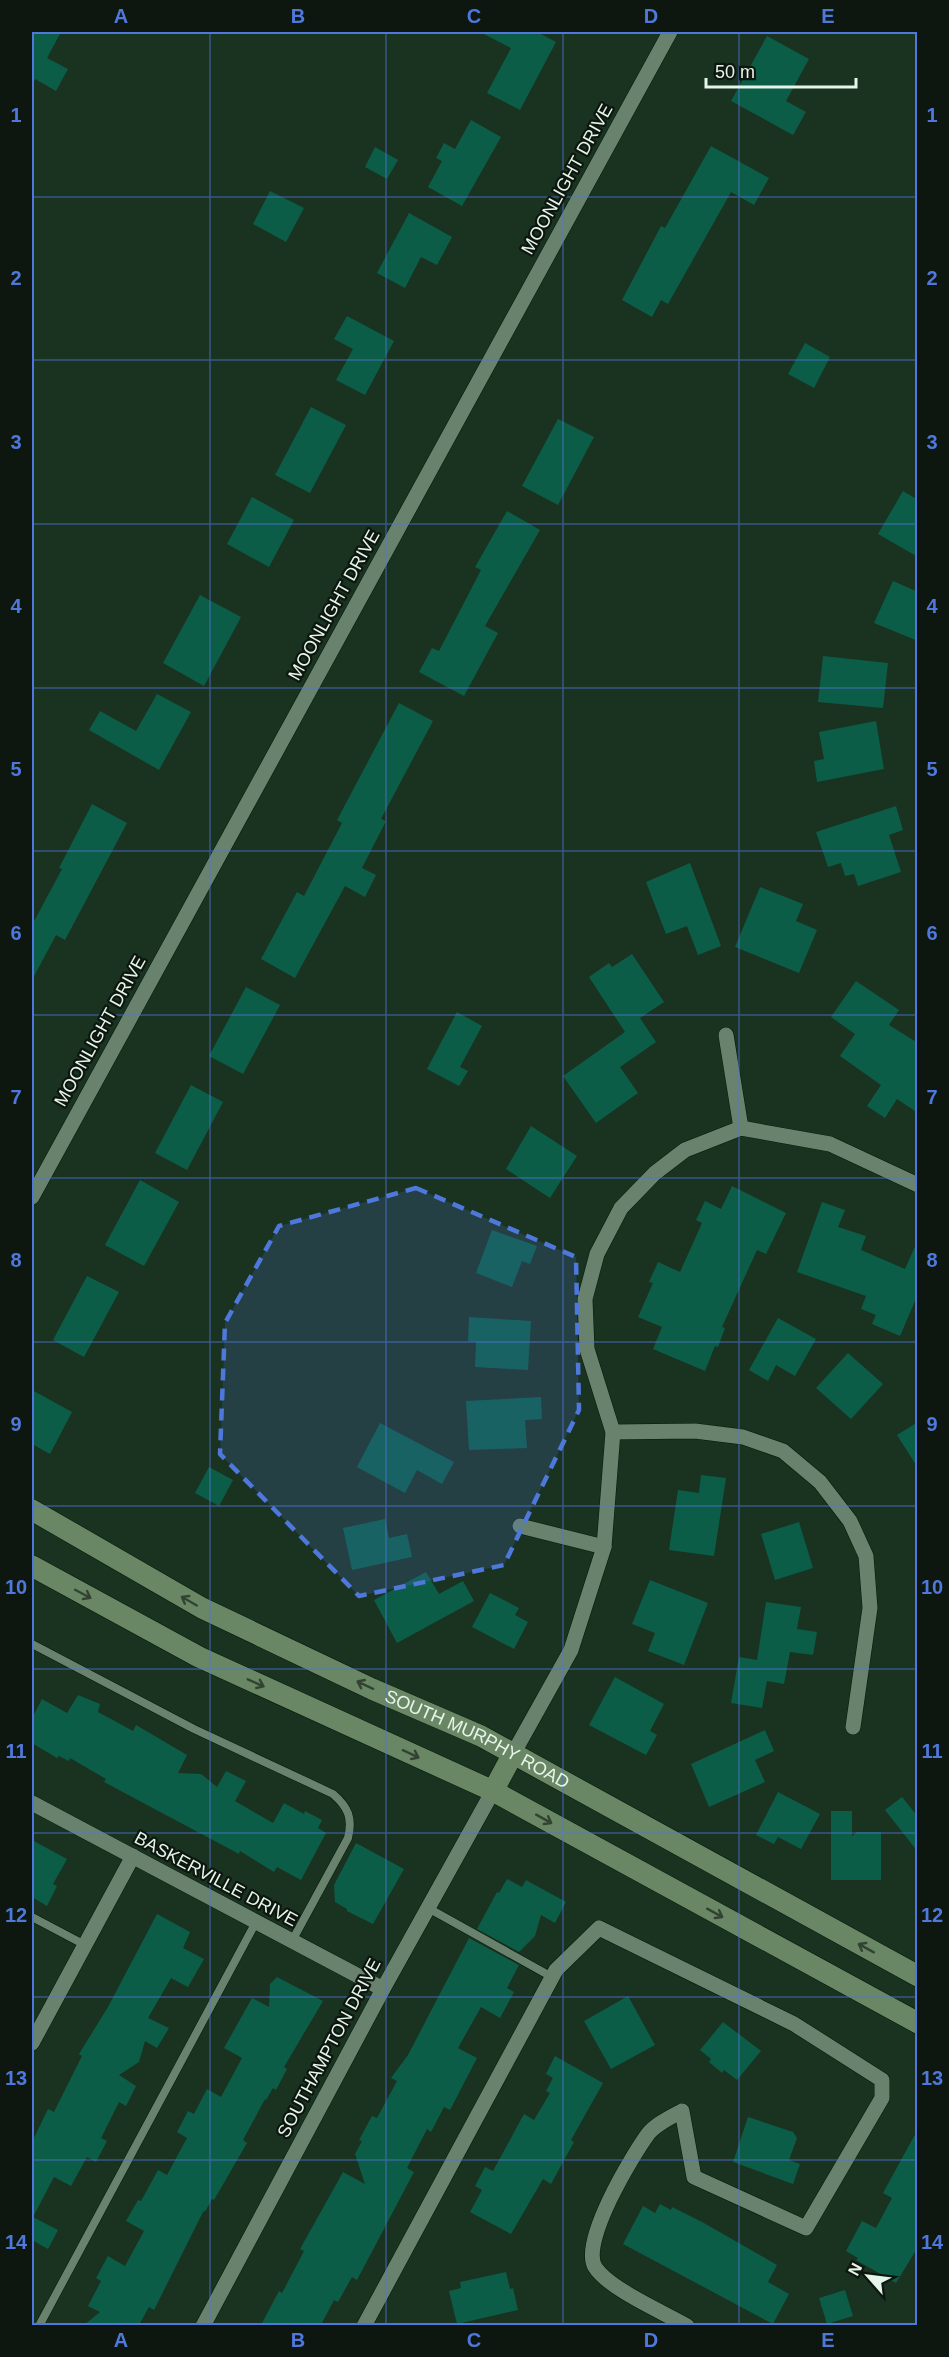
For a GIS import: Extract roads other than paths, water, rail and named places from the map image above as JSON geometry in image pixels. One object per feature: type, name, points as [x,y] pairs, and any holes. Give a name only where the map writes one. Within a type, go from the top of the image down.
[{"type":"main road","name":"SOUTH MURPHY ROAD","points":[[32,1510],[202,1608],[372,1689],[481,1736],[918,1976]]},
{"type":"main road","points":[[32,1566],[199,1657],[493,1791],[918,2023]]},
{"type":"main road","points":[[493,1791],[513,1754]]},
{"type":"street","name":"MOONLIGHT DRIVE","points":[[32,1197],[670,32]]},
{"type":"street","points":[[726,1035],[741,1128]]},
{"type":"street","points":[[513,1754],[571,1650],[604,1547],[613,1432],[587,1349],[585,1299],[597,1254],[621,1208],[655,1173],[685,1150],[741,1128],[831,1144],[918,1185]]},
{"type":"street","points":[[613,1432],[695,1431],[743,1437],[783,1451],[820,1482],[850,1521],[866,1556],[870,1608],[854,1727]]},
{"type":"street","points":[[520,1526],[604,1547]]},
{"type":"street","name":"SOUTHAMPTON DRIVE","points":[[203,2325],[383,1989],[493,1791]]},
{"type":"street","name":"BASKERVILLE DRIVE","points":[[32,1803],[383,1989]]},
{"type":"street","points":[[32,2043],[133,1856]]},
{"type":"street","points":[[370,2323],[556,1970],[599,1928],[794,2024],[882,2080],[882,2098],[806,2228],[694,2177],[682,2111],[649,2133],[628,2165],[599,2220],[592,2245],[593,2264],[605,2280],[687,2325]]},
{"type":"lane","points":[[32,1644],[194,1729],[333,1794],[344,1803],[350,1814],[348,1838],[292,1941]]},
{"type":"lane","points":[[428,1908],[552,1977]]},
{"type":"lane","points":[[32,1917],[85,1945]]},
{"type":"lane","points":[[39,2325],[256,1922]]}]
